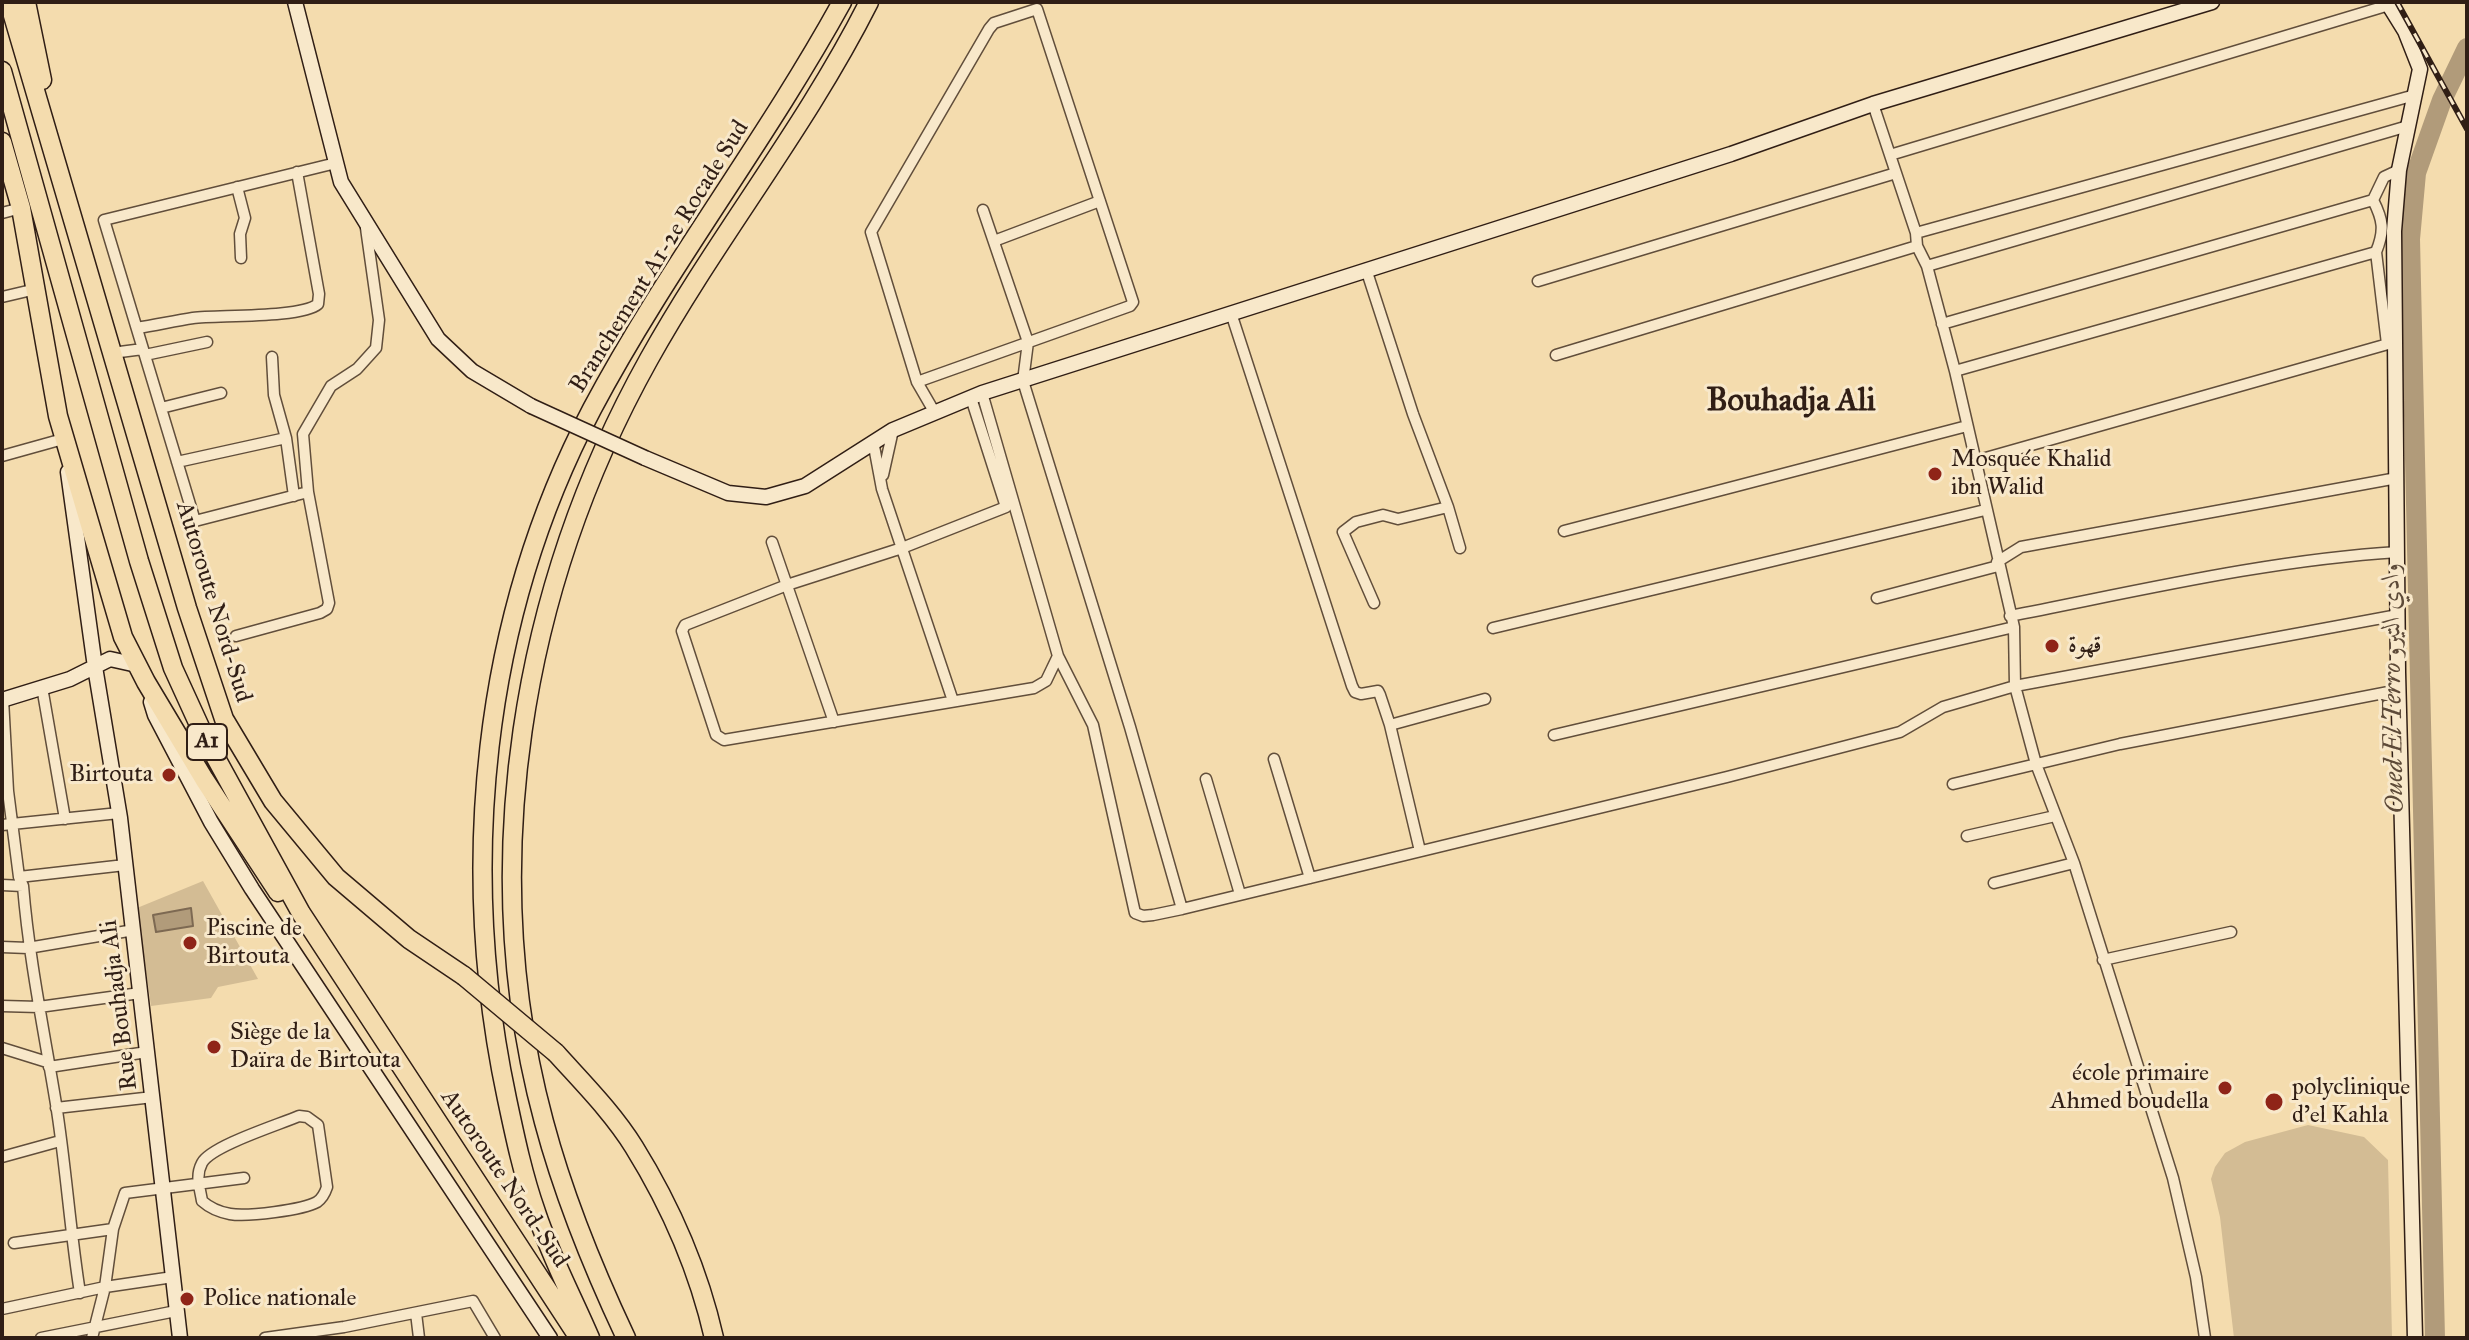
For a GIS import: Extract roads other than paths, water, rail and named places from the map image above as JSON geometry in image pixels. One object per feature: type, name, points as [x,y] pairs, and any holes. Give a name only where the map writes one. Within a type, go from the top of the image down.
[{"type":"highway","name":"Autoroute Nord-Sud","points":[[9,2],[187,608],[224,719],[273,801],[336,877],[409,939],[464,976],[556,1053],[609,1114],[633,1145],[650,1177],[705,1298],[714,1338]]},
{"type":"highway","points":[[26,2],[52,150]]},
{"type":"highway","name":"Branchement A1-2e Rocade Sud","points":[[590,1338],[536,1213],[499,1064],[489,995],[484,926],[482,826],[487,756],[496,697],[506,645],[538,534],[590,413],[643,320],[772,121],[842,2]]},
{"type":"highway","name":"Branchement A1-2e Rocade Sud","points":[[626,1338],[599,1282],[562,1184],[543,1120],[518,981],[513,910],[513,831],[527,697],[540,633],[574,521],[617,421],[656,347],[818,95],[869,2]]},
{"type":"highway","name":"Autoroute Nord-Sud","points":[[2,71],[139,561],[173,668],[240,805],[322,945],[579,1338]]},
{"type":"highway","points":[[2,142],[21,208],[58,416],[123,637],[141,674],[269,880],[322,945]]},
{"type":"highway","points":[[2,176],[21,208]]},
{"type":"street","points":[[295,2],[341,182],[438,339],[472,371],[531,406],[728,493],[766,497],[805,486],[893,430],[976,395],[1731,154],[1873,104],[2212,2]]},
{"type":"street","points":[[1890,155],[2388,4],[2405,31],[2420,69],[2399,170],[2391,343],[2397,478],[2399,690],[2415,1338]]},
{"type":"street","points":[[917,382],[1130,306],[1133,302],[1037,9],[994,23],[871,232],[917,382],[935,413]]},
{"type":"street","points":[[1916,233],[2415,95]]},
{"type":"street","points":[[1873,104],[1916,233],[1917,246],[1927,266],[1955,371],[2012,621],[2015,686],[2036,764],[2074,863],[2173,1178],[2196,1277],[2205,1338]]},
{"type":"street","points":[[1927,266],[2408,126]]},
{"type":"street","points":[[308,492],[195,521],[104,220],[336,163]]},
{"type":"street","points":[[1942,324],[2373,200],[2384,177],[2399,170]]},
{"type":"street","points":[[137,328],[195,318],[296,312],[318,304],[319,294],[297,172]]},
{"type":"street","points":[[1538,281],[1896,173]]},
{"type":"street","points":[[237,187],[245,218],[240,234],[241,258]]},
{"type":"street","points":[[2373,200],[2383,220],[2376,252],[2391,343]]},
{"type":"street","points":[[994,241],[1100,201]]},
{"type":"street","points":[[2,213],[21,208]]},
{"type":"street","points":[[983,210],[1028,342],[1023,381],[1130,727],[1182,909]]},
{"type":"street","points":[[236,636],[327,609],[328,592],[308,492],[303,434],[331,386],[357,369],[376,348],[379,320],[365,222]]},
{"type":"street","points":[[1556,355],[1917,246]]},
{"type":"street","points":[[1955,371],[2376,252]]},
{"type":"street","points":[[1366,269],[1460,548]]},
{"type":"street","points":[[2,297],[36,289]]},
{"type":"street","points":[[1231,313],[1352,686],[1355,692],[1361,694],[1378,691],[1390,725],[1420,851]]},
{"type":"street","points":[[112,353],[144,352],[207,342]]},
{"type":"street","points":[[1975,461],[2391,343]]},
{"type":"street","points":[[272,357],[274,395],[286,438],[294,496]]},
{"type":"street","points":[[161,408],[221,393]]},
{"type":"street","points":[[976,395],[1006,507],[902,548],[787,585],[683,627],[716,735],[724,740],[1034,688],[1046,681],[1058,656]]},
{"type":"street","points":[[976,395],[1058,656],[1093,725],[1135,913],[1143,916],[1727,777],[1900,732],[1943,707],[2015,686],[2398,615]]},
{"type":"street","name":"Rue Bouhadja Ali","points":[[58,416],[119,813],[180,1338]]},
{"type":"street","points":[[1564,531],[1967,426]]},
{"type":"street","points":[[881,483],[893,430]]},
{"type":"street","points":[[177,462],[286,438]]},
{"type":"street","points":[[2,456],[63,439]]},
{"type":"street","points":[[873,441],[881,483],[953,701]]},
{"type":"street","points":[[1877,598],[1998,564],[2021,547],[2397,478]]},
{"type":"street","points":[[1374,603],[1343,532],[1356,522],[1383,515],[1398,519],[1448,507]]},
{"type":"street","points":[[1493,628],[1985,510]]},
{"type":"street","points":[[772,542],[834,722]]},
{"type":"street","points":[[1554,735],[2012,621],[2262,568],[2348,555],[2398,552]]},
{"type":"street","points":[[80,1293],[56,1108],[28,948],[21,881],[7,825],[3,700],[110,659],[141,674],[155,715],[219,836],[550,1338]]},
{"type":"street","points":[[42,687],[65,819]]},
{"type":"street","points":[[1953,784],[2120,744],[2399,690]]},
{"type":"street","points":[[1390,725],[1485,699]]},
{"type":"street","points":[[1274,759],[1310,878]]},
{"type":"street","points":[[1206,779],[1240,894]]},
{"type":"street","points":[[7,825],[119,813]]},
{"type":"street","points":[[1967,836],[2055,816]]},
{"type":"street","points":[[1994,883],[2074,863]]},
{"type":"street","points":[[2,885],[125,865]]},
{"type":"street","points":[[2,947],[28,948],[134,930]]},
{"type":"street","points":[[2103,960],[2231,932]]},
{"type":"street","points":[[2,1006],[39,1007],[140,993]]},
{"type":"street","points":[[2,1048],[48,1064],[147,1052]]},
{"type":"street","points":[[56,1108],[153,1097]]},
{"type":"street","points":[[299,1116],[307,1117],[318,1125],[327,1187],[324,1196],[315,1203],[262,1214],[232,1215],[212,1210],[202,1201],[199,1184],[202,1163],[212,1151],[299,1116]]},
{"type":"street","points":[[2,1157],[60,1141]]},
{"type":"street","points":[[94,1333],[105,1287],[113,1229],[125,1193],[244,1178]]},
{"type":"street","points":[[14,1243],[113,1229]]},
{"type":"street","points":[[2,1309],[105,1287],[173,1277]]},
{"type":"street","points":[[265,1338],[344,1333],[473,1301],[495,1338]]},
{"type":"street","points":[[41,1338],[94,1333],[176,1311]]},
{"type":"street","points":[[416,1313],[419,1338]]},
{"type":"waterway","name":"Oued El Terro وادي التيرو","points":[[2435,1338],[2410,239],[2416,173],[2442,100],[2467,48]]},
{"type":"railway","points":[[2397,2],[2467,129]]},
{"type":"place","name":"Mosquée Khalid ibn Walid","points":[[1935,474]]},
{"type":"place","name":"قهوة","points":[[2052,646]]},
{"type":"place","name":"Birtouta","points":[[169,775]]},
{"type":"place","name":"Piscine de Birtouta","points":[[190,943]]},
{"type":"place","name":"Siège de la Daïra de Birtouta","points":[[214,1047]]},
{"type":"place","name":"école primaire Ahmed boudella","points":[[2225,1088]]},
{"type":"place","name":"polyclinique d'el Kahla","points":[[2274,1102]]},
{"type":"place","name":"Police nationale","points":[[187,1299]]},
{"type":"district","name":"Bouhadja Ali","points":[[1791,402]]}]
